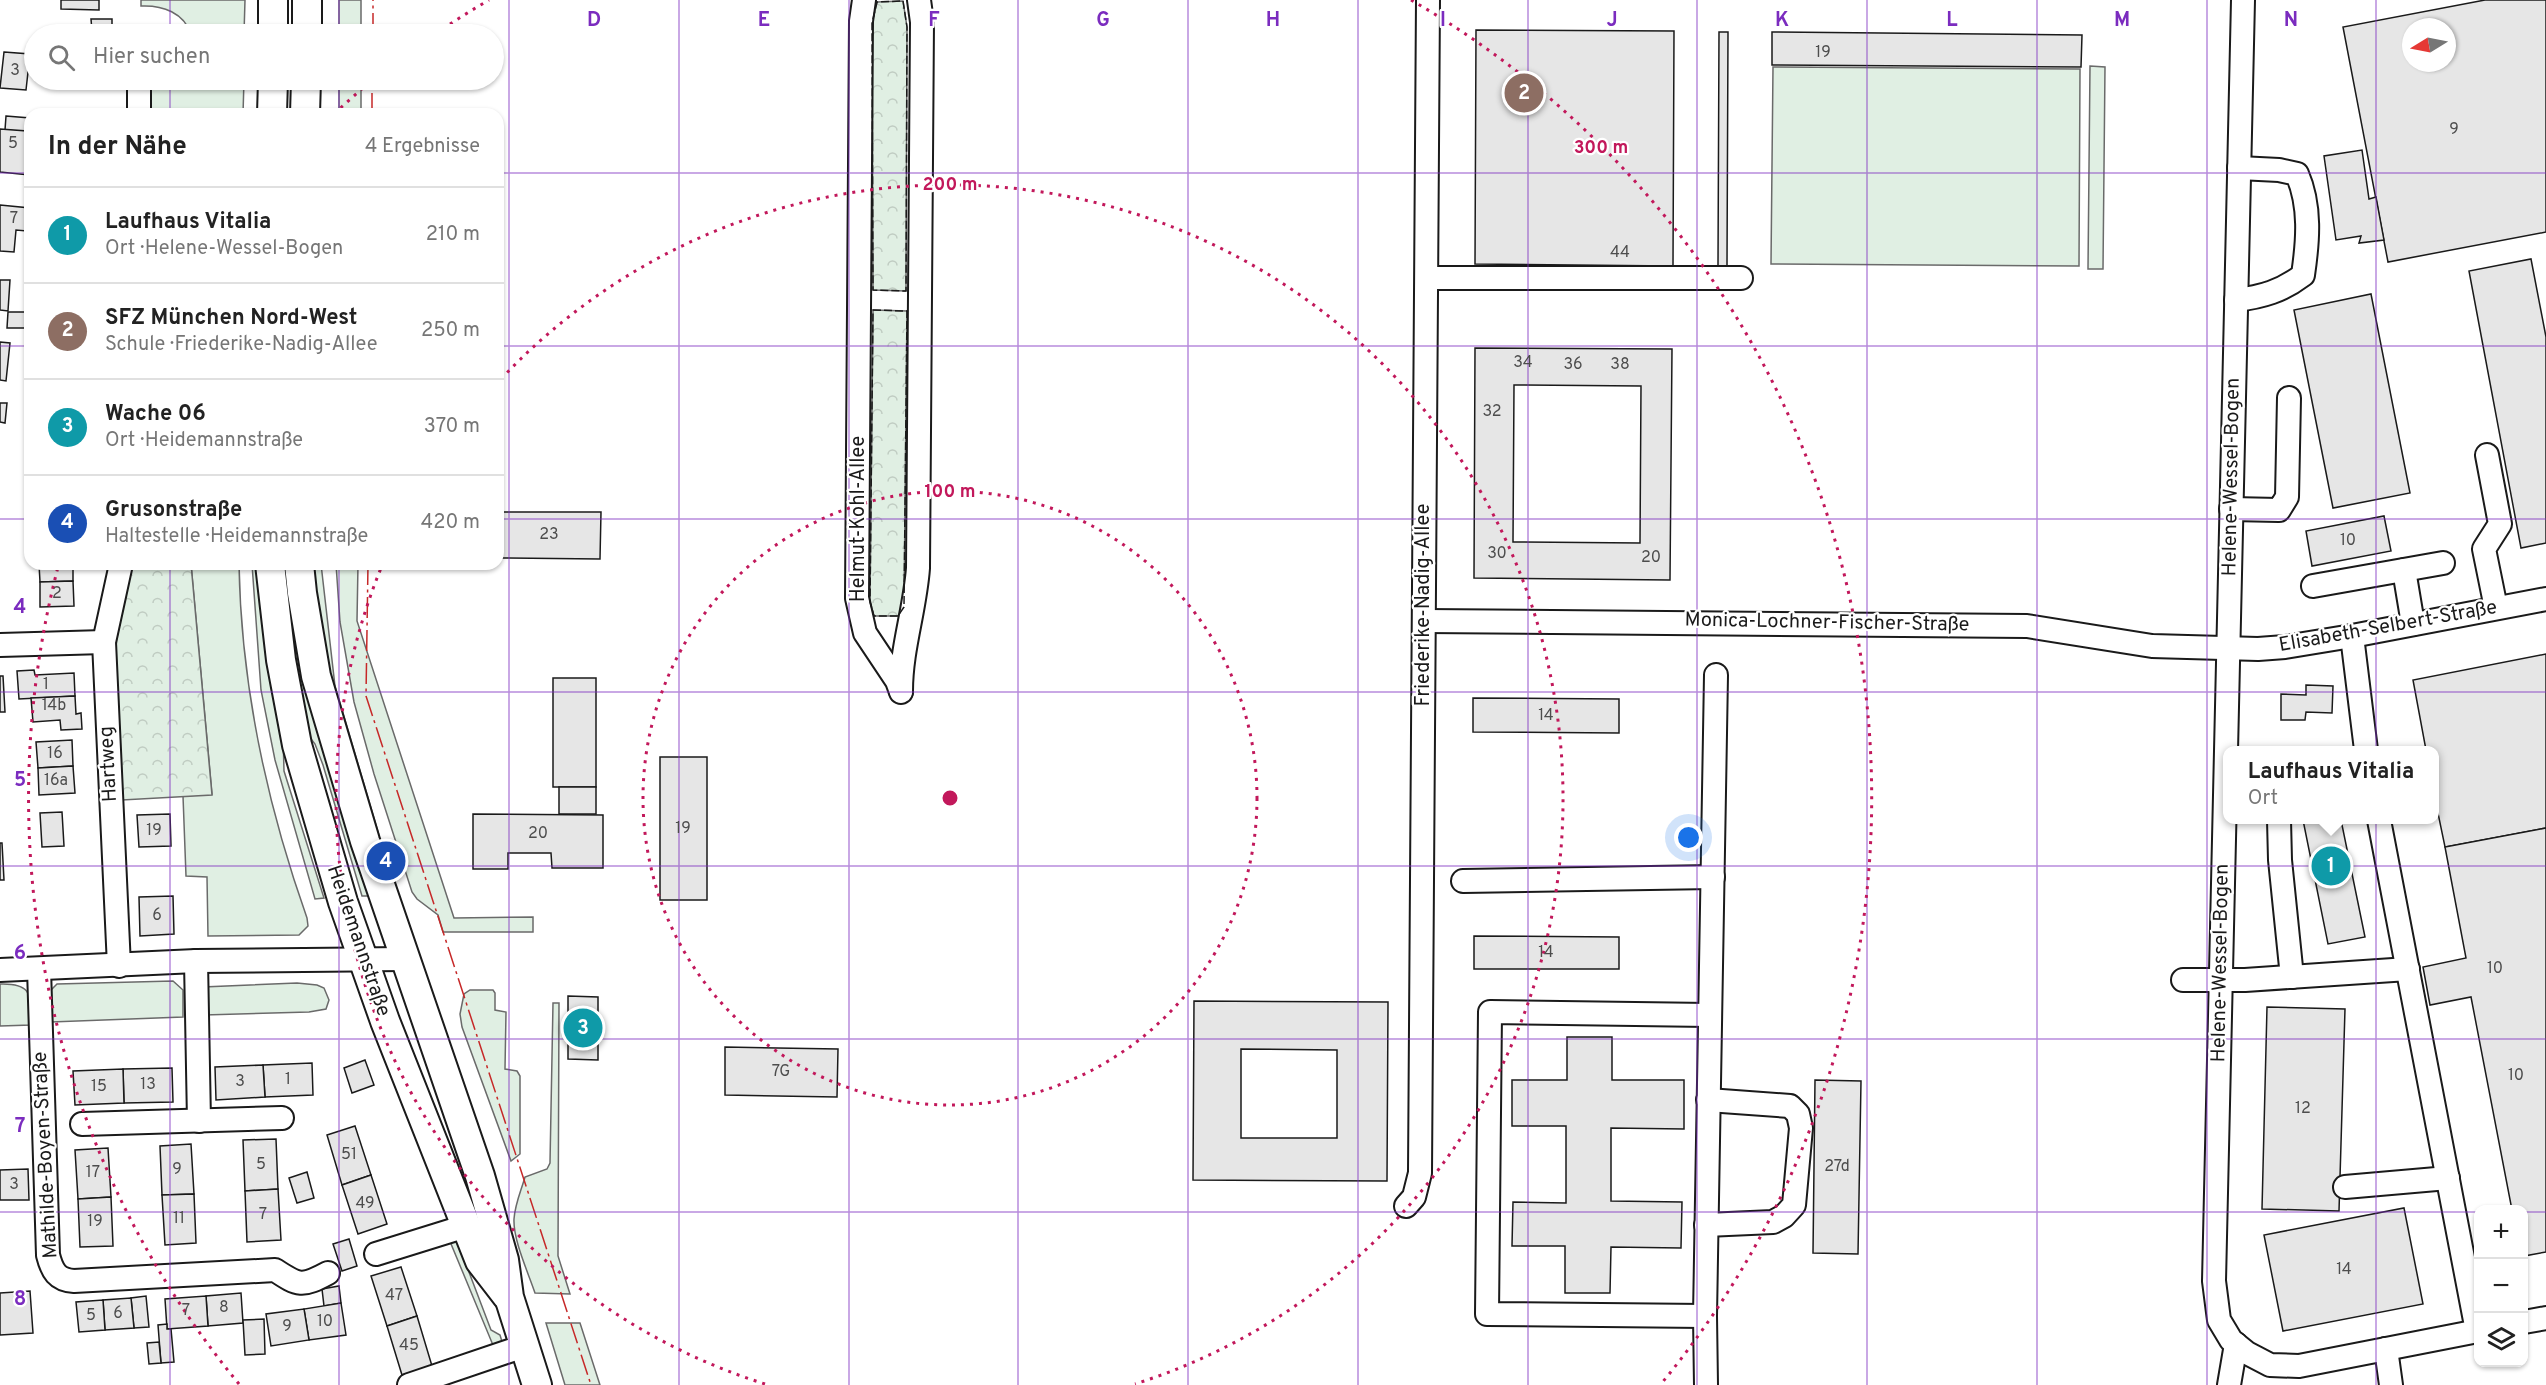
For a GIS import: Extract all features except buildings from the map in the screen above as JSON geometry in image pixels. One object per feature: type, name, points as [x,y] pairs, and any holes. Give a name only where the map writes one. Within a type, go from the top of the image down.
[{"type":"main road","points":[[273,0],[273,24]]},
{"type":"main road","points":[[307,0],[307,24]]},
{"type":"main road","points":[[272,108],[273,90]]},
{"type":"main road","points":[[305,108],[306,90]]},
{"type":"main road","name":"Heidemannstraße","points":[[271,570],[281,660],[297,745],[343,902],[362,958],[480,1261],[509,1297]]},
{"type":"main road","name":"Heidemannstraße","points":[[300,570],[316,676],[365,841],[480,1176],[504,1260],[509,1297],[537,1385]]},
{"type":"street","name":"Helmut-Kohl-Allee","points":[[864,0],[861,33],[857,598],[865,633],[897,681],[901,692],[902,660],[914,608],[918,568],[922,34],[919,0]]},
{"type":"street","name":"Friederike-Nadig-Allee","points":[[1406,1206],[1414,1197],[1420,1173],[1428,0]]},
{"type":"street","name":"Helene-Wessel-Bogen","points":[[2226,746],[2243,0]]},
{"type":"street","points":[[139,90],[139,108]]},
{"type":"street","points":[[2236,300],[2259,297],[2289,286],[2303,275],[2307,248],[2306,194],[2297,174],[2279,170],[2239,168]]},
{"type":"street","points":[[1426,278],[1742,278]]},
{"type":"street","points":[[2231,510],[2279,510],[2288,497],[2289,398]]},
{"type":"street","points":[[2487,455],[2500,524],[2484,549],[2496,608]]},
{"type":"street","points":[[2313,586],[2443,563]]},
{"type":"street","name":"Hartweg","points":[[119,966],[104,642],[120,570]]},
{"type":"street","points":[[2404,570],[2414,624]]},
{"type":"street","name":"Elisabeth-Selbert-Straße","points":[[2228,649],[2285,647],[2546,599]]},
{"type":"street","name":"Monica-Lochner-Fischer-Straße","points":[[1424,621],[2027,626],[2152,646],[2228,649]]},
{"type":"street","points":[[2352,636],[2359,745]]},
{"type":"street","points":[[0,645],[104,642]]},
{"type":"street","points":[[1706,1385],[1704,1316],[1716,675]]},
{"type":"street","name":"Helene-Wessel-Bogen","points":[[2224,824],[2214,1281],[2219,1320],[2230,1340],[2247,1353],[2270,1365],[2299,1366],[2474,1332]]},
{"type":"street","points":[[2279,824],[2280,860],[2292,977]]},
{"type":"street","points":[[2380,824],[2474,1313]]},
{"type":"street","points":[[1463,881],[1713,877]]},
{"type":"street","points":[[0,970],[196,962],[404,959]]},
{"type":"street","points":[[196,962],[199,1121]]},
{"type":"street","name":"Mathilde-Boyen-Straße","points":[[39,969],[48,1255],[56,1275],[65,1280],[75,1281],[275,1270],[294,1282],[307,1284],[328,1273]]},
{"type":"street","points":[[2183,980],[2292,977],[2408,969]]},
{"type":"street","points":[[1704,1316],[1486,1314],[1491,1012],[1709,1015]]},
{"type":"street","points":[[1706,1225],[1773,1222],[1784,1216],[1794,1205],[1801,1128],[1798,1114],[1790,1106],[1708,1100]]},
{"type":"street","points":[[82,1124],[282,1118]]},
{"type":"street","points":[[2345,1187],[2448,1178]]},
{"type":"street","points":[[376,1254],[466,1226]]},
{"type":"street","points":[[2528,1321],[2546,1318]]},
{"type":"street","points":[[2229,1385],[2236,1344]]},
{"type":"street","points":[[409,1384],[524,1346]]},
{"type":"street","points":[[2386,1349],[2391,1385]]},
{"type":"green space","points":[[141,0],[245,0],[244,24],[186,24],[178,16],[165,9],[141,6]]},
{"type":"green space","points":[[339,0],[361,0],[361,24],[339,24]]},
{"type":"green space","points":[[903,1],[907,27],[906,291],[873,290],[872,23],[877,2]]},
{"type":"green space","points":[[2090,66],[2105,67],[2103,269],[2088,269]]},
{"type":"green space","points":[[1773,67],[2080,69],[2079,266],[1771,264]]},
{"type":"green space","points":[[150,90],[244,90],[243,108],[150,108]]},
{"type":"green space","points":[[339,90],[361,90],[361,108],[339,108]]},
{"type":"green space","points":[[873,310],[907,311],[904,607],[898,616],[874,616],[870,602]]},
{"type":"green space","points":[[131,570],[192,570],[212,795],[122,800],[115,647]]},
{"type":"green space","points":[[192,570],[239,570],[245,654],[259,744],[280,832],[307,918],[308,926],[299,935],[208,936],[207,877],[186,876],[183,796],[212,794]]},
{"type":"green space","points":[[252,570],[261,570],[283,734],[284,771],[324,898],[315,899],[275,760],[261,690]]},
{"type":"green space","points":[[282,570],[290,570],[370,896],[362,896],[323,765],[315,744],[305,731]]},
{"type":"green space","points":[[311,570],[322,570],[335,686],[379,835],[374,837],[330,688]]},
{"type":"green space","points":[[336,570],[358,570],[357,621],[454,918],[533,917],[533,932],[443,932],[438,915],[417,899],[412,892],[374,774],[354,702],[340,622]]},
{"type":"green space","points":[[173,981],[183,990],[183,1017],[51,1022],[50,991],[57,984]]},
{"type":"green space","points":[[297,983],[324,988],[329,1000],[326,1009],[309,1012],[204,1015],[203,987]]},
{"type":"green space","points":[[0,984],[19,986],[28,993],[31,1025],[0,1026]]},
{"type":"green space","points":[[470,990],[493,990],[495,1010],[506,1012],[505,1069],[517,1071],[520,1076],[520,1154],[511,1161],[462,1027],[460,1014],[464,994]]},
{"type":"green space","points":[[553,1003],[559,1003],[558,1256],[570,1294],[535,1293],[518,1246],[514,1227],[516,1208],[525,1177],[547,1169],[550,1163]]},
{"type":"green space","points":[[456,1238],[491,1330],[500,1335],[503,1345],[495,1350],[449,1239]]},
{"type":"green space","points":[[546,1323],[580,1323],[600,1385],[565,1385]]},
{"type":"fence","points":[[903,1],[907,27],[906,291],[873,290],[872,23],[877,2],[903,1]]},
{"type":"fence","points":[[873,310],[907,311],[904,607],[898,616],[874,616],[870,602],[873,310]]},
{"type":"power","points":[[373,0],[373,24]]},
{"type":"power","points":[[372,90],[372,108]]},
{"type":"power","points":[[368,570],[366,696],[591,1385]]},
{"type":"place","name":"SFZ München Nord-West","points":[[1524,93]]},
{"type":"place","name":"Grusonstraße","points":[[386,861]]},
{"type":"place","name":"Laufhaus Vitalia","points":[[2331,866]]},
{"type":"place","name":"Wache 06","points":[[583,1028]]}]
